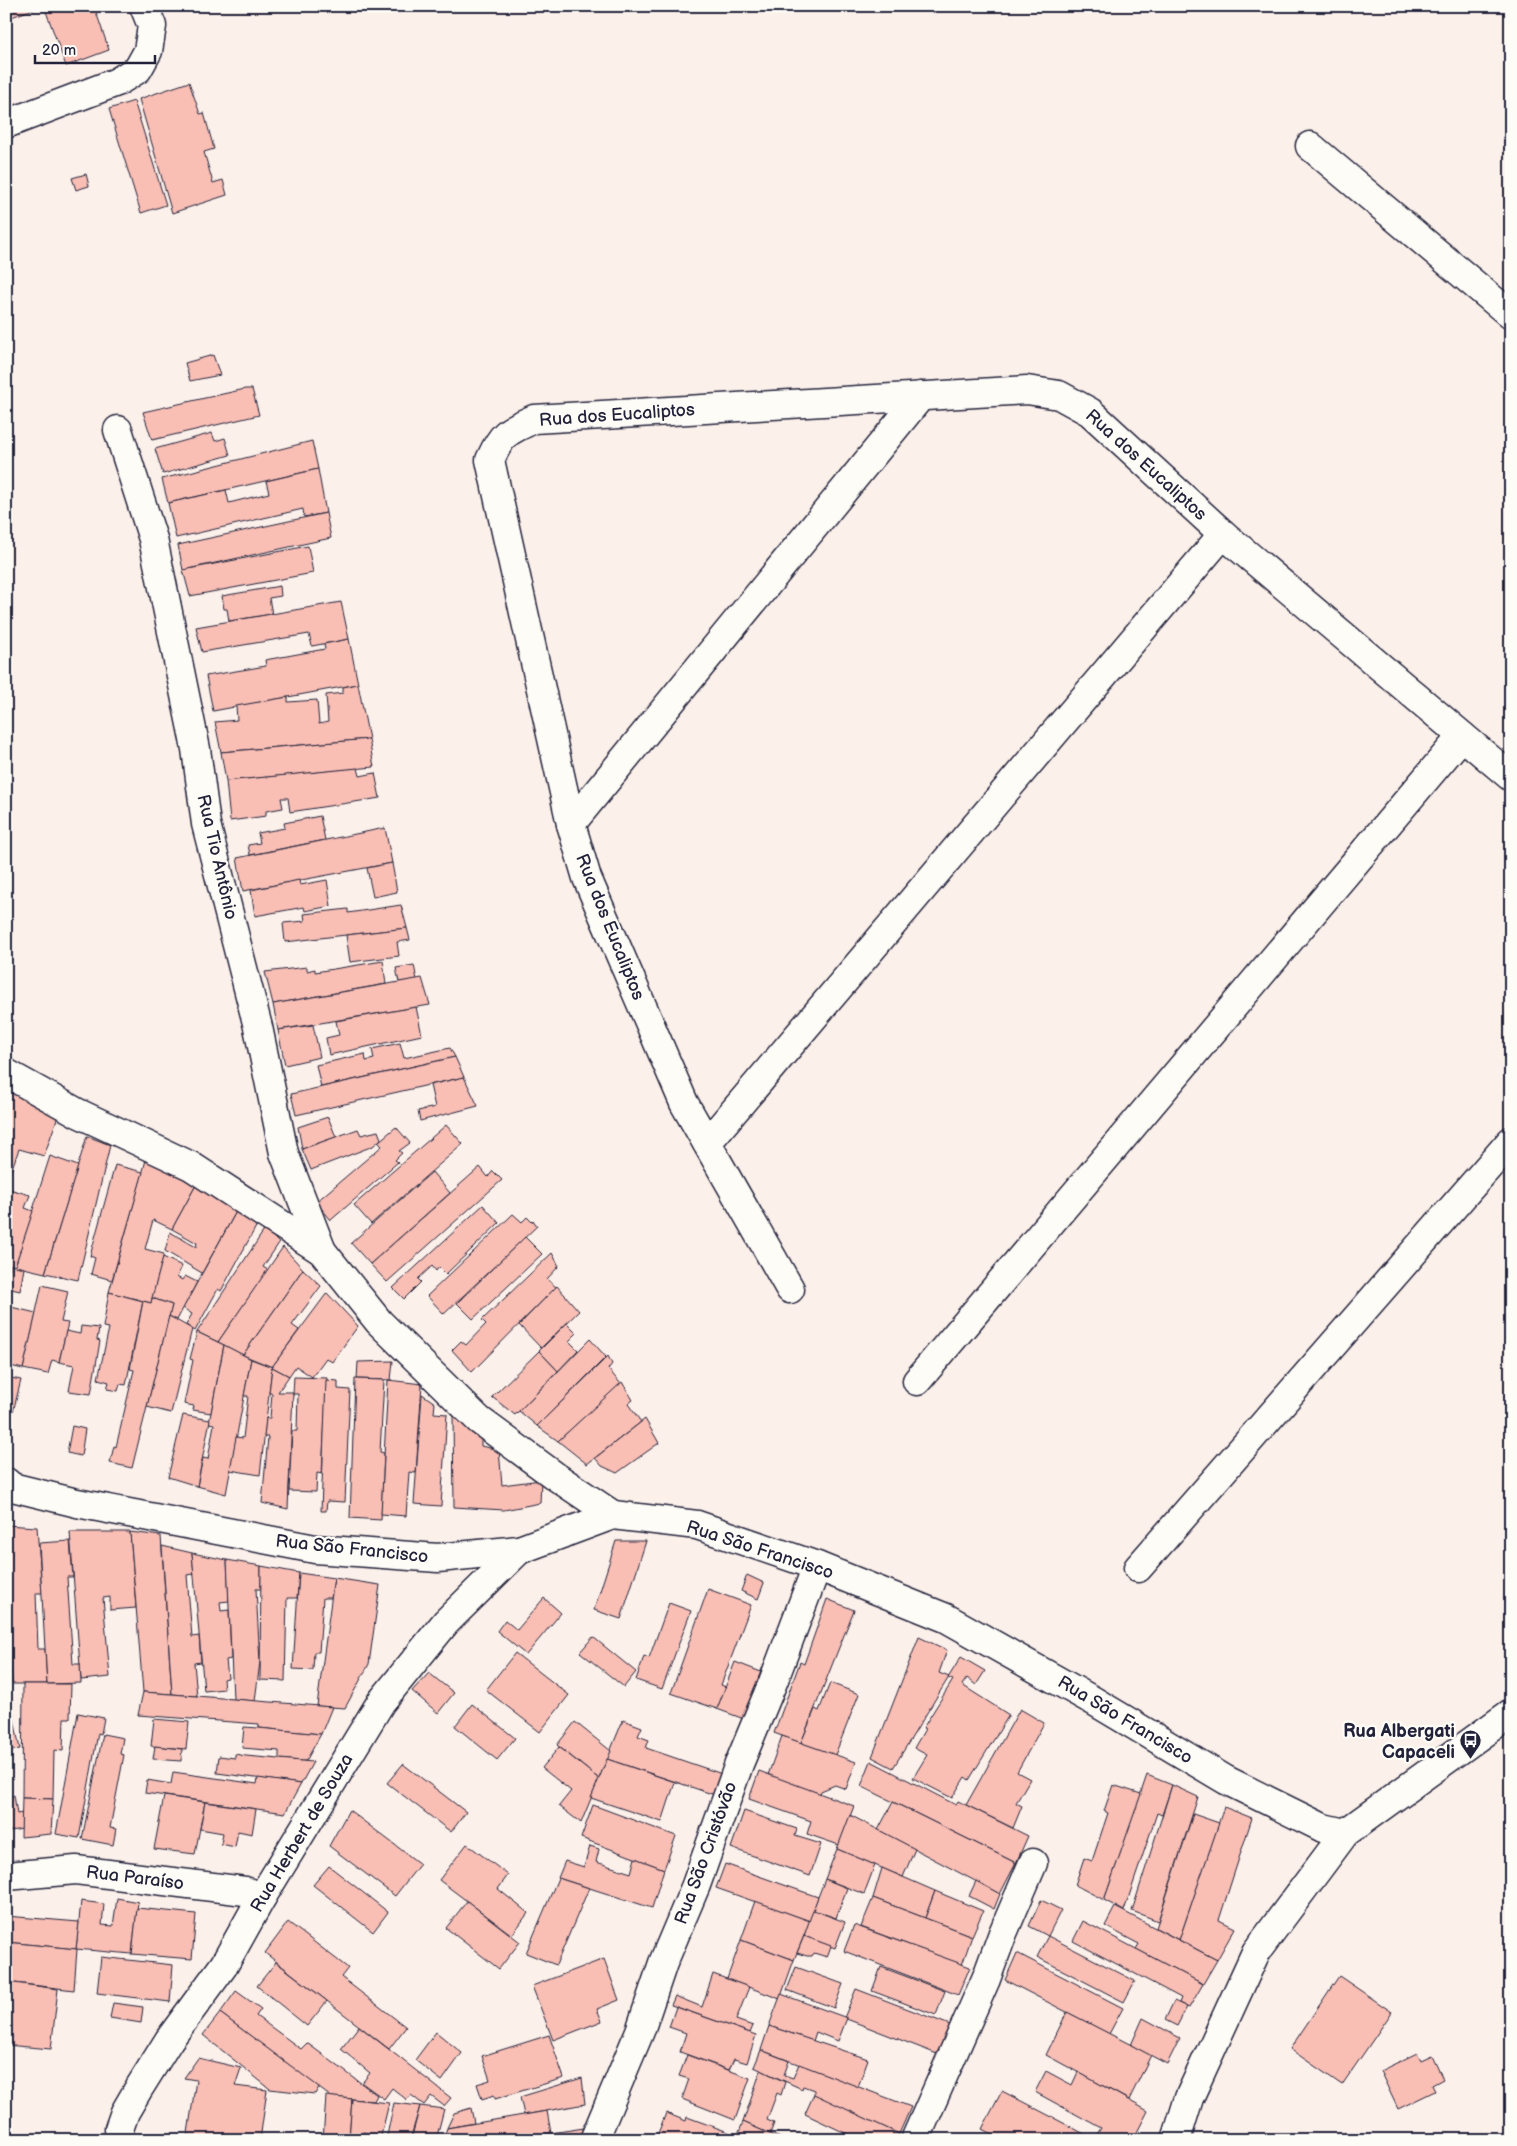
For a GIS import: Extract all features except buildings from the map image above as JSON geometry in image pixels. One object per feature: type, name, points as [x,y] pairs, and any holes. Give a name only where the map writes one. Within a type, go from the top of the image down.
[{"type":"street","points":[[6,124],[117,82],[138,69],[148,51],[148,16]]},
{"type":"street","points":[[1310,146],[1511,315]]},
{"type":"street","name":"Rua dos Eucaliptos","points":[[790,1289],[684,1103],[587,878],[571,824],[490,460],[499,438],[534,419],[1027,390],[1059,395],[1090,412],[1223,534],[1511,777]]},
{"type":"street","points":[[571,824],[921,396]]},
{"type":"street","name":"Rua Tio Antônio","points":[[118,430],[152,539],[196,749],[206,824],[258,1027],[284,1153],[322,1251]]},
{"type":"street","points":[[707,1143],[1223,534]]},
{"type":"street","points":[[917,1381],[1462,736]]},
{"type":"street","points":[[6,1073],[78,1112],[191,1166],[322,1251],[379,1322],[479,1420],[555,1476],[613,1515]]},
{"type":"street","points":[[1138,1568],[1511,1141]]},
{"type":"street","name":"Rua São Francisco","points":[[8,1486],[87,1505],[315,1549],[438,1558],[519,1550],[613,1515],[697,1525],[817,1566],[946,1618],[1092,1700],[1226,1780],[1323,1828],[1345,1833]]},
{"type":"street","name":"Rua Herbert de Souza","points":[[120,2140],[119,2129],[125,2112],[139,2088],[168,2040],[224,1965],[262,1897],[381,1702],[446,1622],[519,1550]]},
{"type":"street","name":"Rua São Cristóvão","points":[[594,2140],[640,2031],[663,1963],[696,1886],[739,1764],[773,1682],[817,1566]]},
{"type":"street","points":[[1176,2140],[1189,2098],[1256,1952],[1345,1833],[1511,1713]]},
{"type":"street","points":[[915,2140],[986,1979],[1034,1863]]},
{"type":"street","name":"Rua Paraíso","points":[[6,1876],[76,1870],[245,1891],[262,1897]]},
{"type":"place","name":"Rua Albergati Capaceli","points":[[1471,1760]]}]
